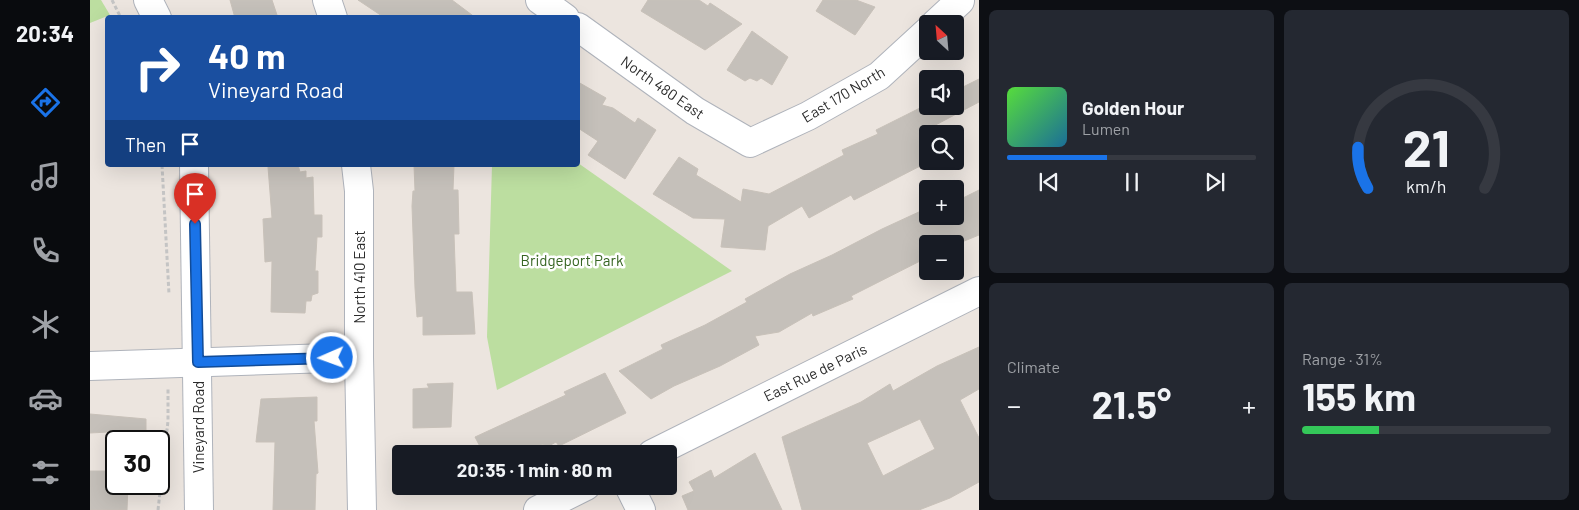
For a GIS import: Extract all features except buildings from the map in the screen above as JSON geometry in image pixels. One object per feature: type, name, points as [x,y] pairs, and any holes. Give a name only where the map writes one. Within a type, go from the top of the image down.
[{"type":"street","points":[[148,0],[156,15]]},
{"type":"street","points":[[327,0],[332,15]]},
{"type":"street","points":[[540,0],[561,15]]},
{"type":"street","points":[[950,15],[966,5]]},
{"type":"street","name":"North 480 East","points":[[580,28],[695,111],[750,143]]},
{"type":"street","name":"East 170 North","points":[[750,143],[808,116],[879,76],[919,39]]},
{"type":"street","name":"Vineyard Road","points":[[194,167],[199,510]]},
{"type":"street","name":"North 410 East","points":[[356,167],[359,191],[359,357],[362,510]]},
{"type":"street","name":"East Rue de Paris","points":[[670,445],[979,291]]},
{"type":"street","points":[[90,366],[359,357]]},
{"type":"street","points":[[538,510],[568,495]]},
{"type":"street","points":[[634,495],[641,510]]},
{"type":"path","points":[[112,0],[120,15]]},
{"type":"path","points":[[162,167],[169,300]]},
{"type":"path","points":[[158,510],[168,421],[168,387]]},
{"type":"green space","points":[[90,0],[101,0],[110,15],[105,15],[105,17],[90,23]]},
{"type":"green space","name":"Bridgeport Park","points":[[580,164],[732,271],[497,390],[487,337],[492,167],[580,167]]},
{"type":"route","points":[[195,224],[198,362],[332,358]]}]
